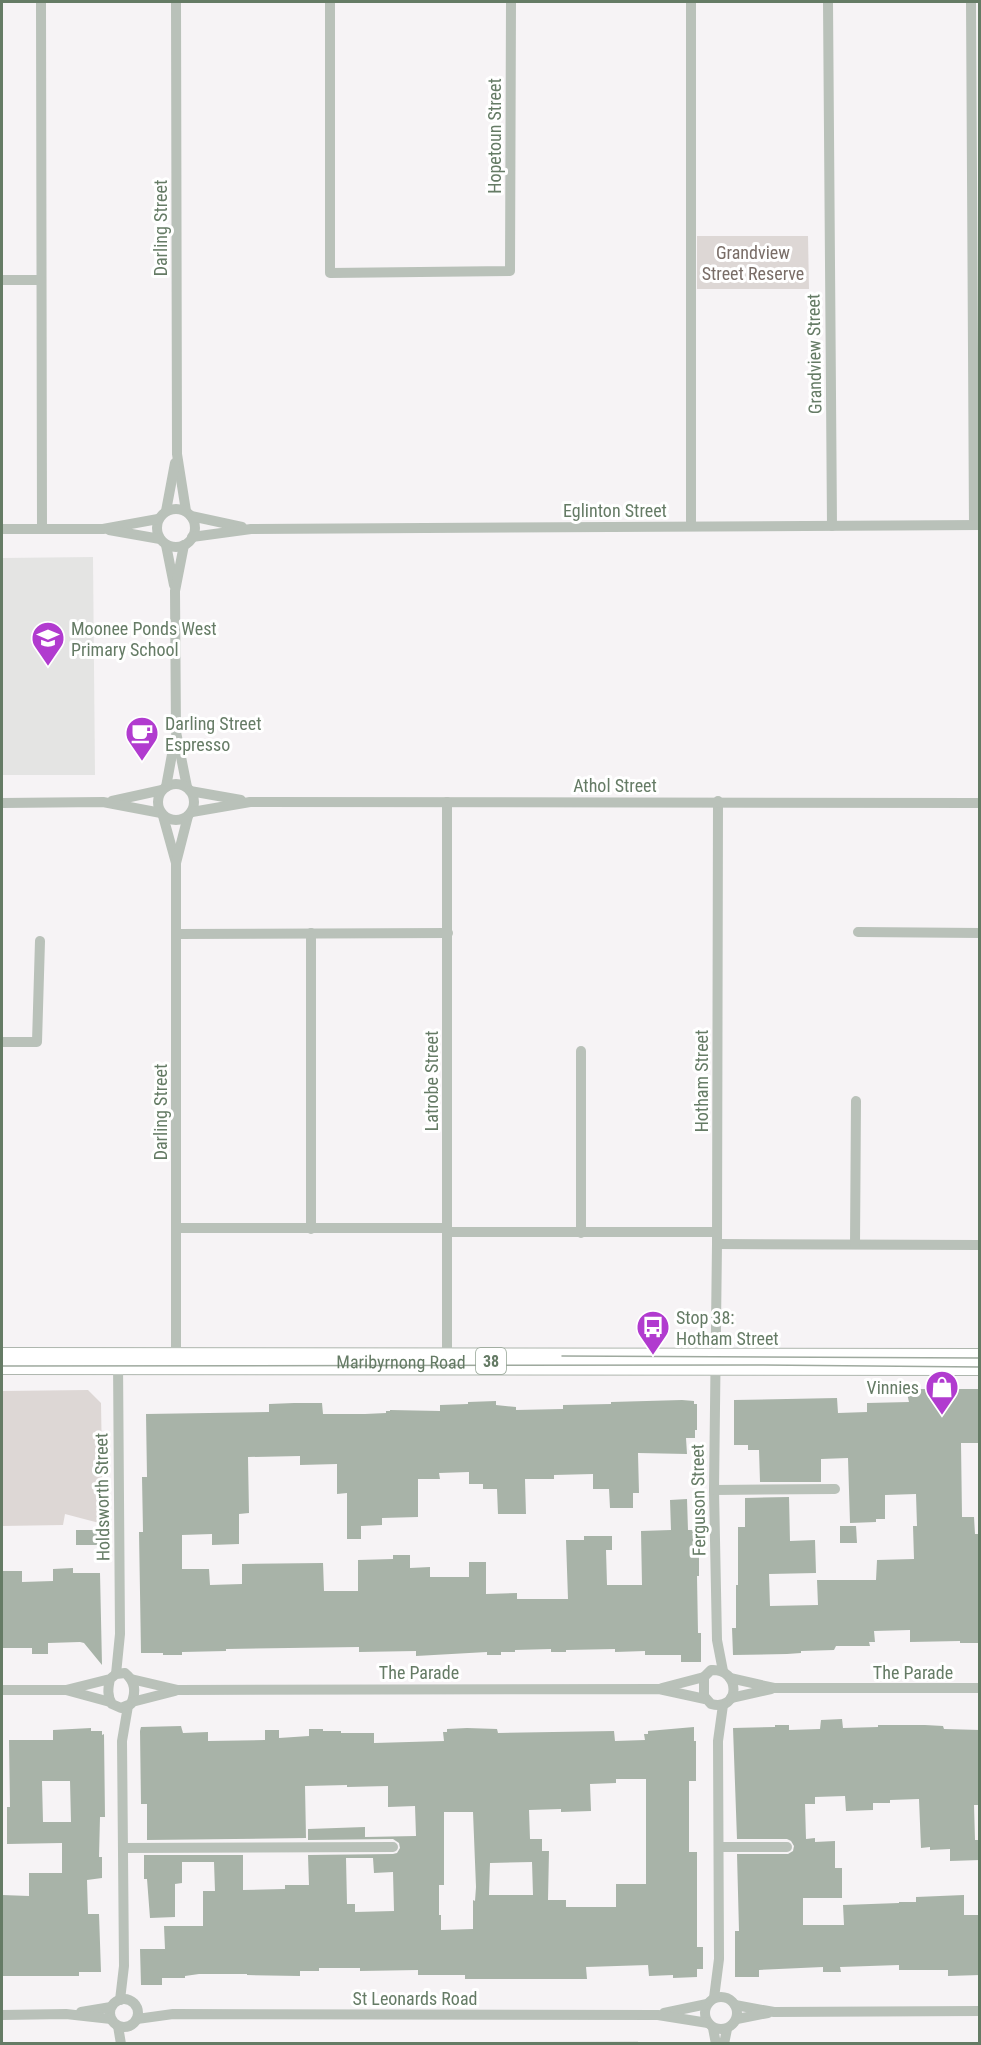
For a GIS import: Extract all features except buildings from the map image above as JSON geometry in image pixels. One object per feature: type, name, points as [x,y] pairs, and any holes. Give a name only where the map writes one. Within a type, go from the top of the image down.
[{"type":"main road","name":"Maribyrnong Road","points":[[2,1361],[980,1362]]},
{"type":"street","points":[[41,2],[42,529]]},
{"type":"street","name":"Darling Street","points":[[166,511],[177,454],[176,2]]},
{"type":"street","name":"Hopetoun Street","points":[[330,2],[330,273],[510,271],[511,2]]},
{"type":"street","points":[[691,526],[692,2]]},
{"type":"street","name":"Grandview Street","points":[[828,2],[832,525]]},
{"type":"street","points":[[971,2],[977,525]]},
{"type":"street","points":[[2,279],[40,280]]},
{"type":"street","name":"Darling Street","points":[[177,454],[189,514]]},
{"type":"street","points":[[162,814],[158,802],[164,789],[176,732],[176,591],[188,541],[195,527],[189,514],[173,508],[158,519],[156,530],[163,542],[176,591]]},
{"type":"street","name":"Eglinton Street","points":[[189,514],[252,529]]},
{"type":"street","points":[[2,529],[103,528],[158,519]]},
{"type":"street","name":"Eglinton Street","points":[[188,541],[252,529],[977,525]]},
{"type":"street","points":[[103,528],[178,547],[188,541]]},
{"type":"street","points":[[103,802],[162,814],[173,820],[190,814],[194,801],[189,789],[176,732]]},
{"type":"street","points":[[2,803],[103,802],[164,789],[176,784],[189,789]]},
{"type":"street","name":"Athol Street","points":[[189,789],[250,802]]},
{"type":"street","name":"Hotham Street","points":[[715,1361],[718,801]]},
{"type":"street","name":"Athol Street","points":[[190,814],[250,802],[980,803]]},
{"type":"street","name":"Latrobe Street","points":[[447,802],[447,1361]]},
{"type":"street","name":"Darling Street","points":[[162,814],[176,863],[176,1361]]},
{"type":"street","name":"Darling Street","points":[[176,863],[190,814]]},
{"type":"street","points":[[858,932],[980,933]]},
{"type":"street","points":[[311,933],[311,1229]]},
{"type":"street","points":[[177,934],[448,933]]},
{"type":"street","points":[[2,1042],[37,1042],[40,941]]},
{"type":"street","points":[[581,1051],[581,1233]]},
{"type":"street","points":[[855,1244],[856,1101]]},
{"type":"street","points":[[176,1228],[447,1230],[855,1244],[980,1245]]},
{"type":"street","name":"Holdsworth Street","points":[[118,1361],[121,1677]]},
{"type":"street","name":"Ferguson Street","points":[[715,1361],[714,1490],[717,1640],[727,1674]]},
{"type":"street","points":[[714,1490],[835,1489]]},
{"type":"street","name":"Ferguson Street","points":[[708,1674],[717,1640]]},
{"type":"street","points":[[716,2043],[704,2014],[710,2001],[719,1959],[718,1741],[703,1685],[708,1674],[727,1674],[733,1690],[727,1702],[718,1741]]},
{"type":"street","name":"The Parade","points":[[659,1689],[708,1674]]},
{"type":"street","name":"The Parade","points":[[727,1674],[774,1688],[980,1688]]},
{"type":"street","points":[[121,2043],[125,2003],[122,1741],[135,1690],[121,1677],[108,1687],[122,1741]]},
{"type":"street","name":"The Parade","points":[[2,1690],[66,1690],[121,1677],[178,1690],[659,1689],[708,1701]]},
{"type":"street","name":"The Parade","points":[[727,1702],[774,1688]]},
{"type":"street","name":"The Parade","points":[[66,1690],[113,1704]]},
{"type":"street","name":"The Parade","points":[[130,1704],[178,1690]]},
{"type":"street","points":[[708,1701],[727,1702]]},
{"type":"street","points":[[113,1704],[121,1708],[130,1704]]},
{"type":"street","points":[[123,1848],[393,1847]]},
{"type":"street","points":[[719,1847],[787,1847]]},
{"type":"street","points":[[710,2026],[726,2029],[731,2027],[737,2019],[737,2009],[730,2001],[719,1959]]},
{"type":"street","points":[[710,2001],[730,2001],[774,2012]]},
{"type":"street","name":"St Leonards Road","points":[[658,2015],[710,2001]]},
{"type":"street","points":[[125,2003],[124,2023],[127,2043]]},
{"type":"street","name":"St Leonards Road","points":[[2,2015],[66,2014],[125,2003],[172,2014]]},
{"type":"street","points":[[737,2019],[774,2012],[980,2011]]},
{"type":"street","name":"St Leonards Road","points":[[66,2014],[124,2023],[172,2014],[658,2015],[710,2026]]},
{"type":"street","points":[[724,2043],[726,2029]]},
{"type":"shaded area","name":"Moonee Ponds West Primary School","points":[[93,557],[95,775],[2,775],[2,558]]},
{"type":"shaded area","points":[[638,2041],[638,2043],[274,2044]]},
{"type":"green space","name":"Grandview Street Reserve","points":[[697,236],[808,236],[809,289],[697,289]]},
{"type":"green space","points":[[88,1390],[101,1403],[103,1524],[65,1514],[63,1525],[2,1526],[2,1391]]},
{"type":"tram line","points":[[562,1356],[980,1358]]},
{"type":"tram line","points":[[2,1366],[980,1367]]},
{"type":"place","name":"Moonee Ponds West Primary School","points":[[48,667]]},
{"type":"place","name":"Darling Street Espresso","points":[[142,762]]},
{"type":"place","name":"Stop 38: Hotham Street","points":[[653,1356]]},
{"type":"place","name":"Vinnies","points":[[942,1416]]}]
